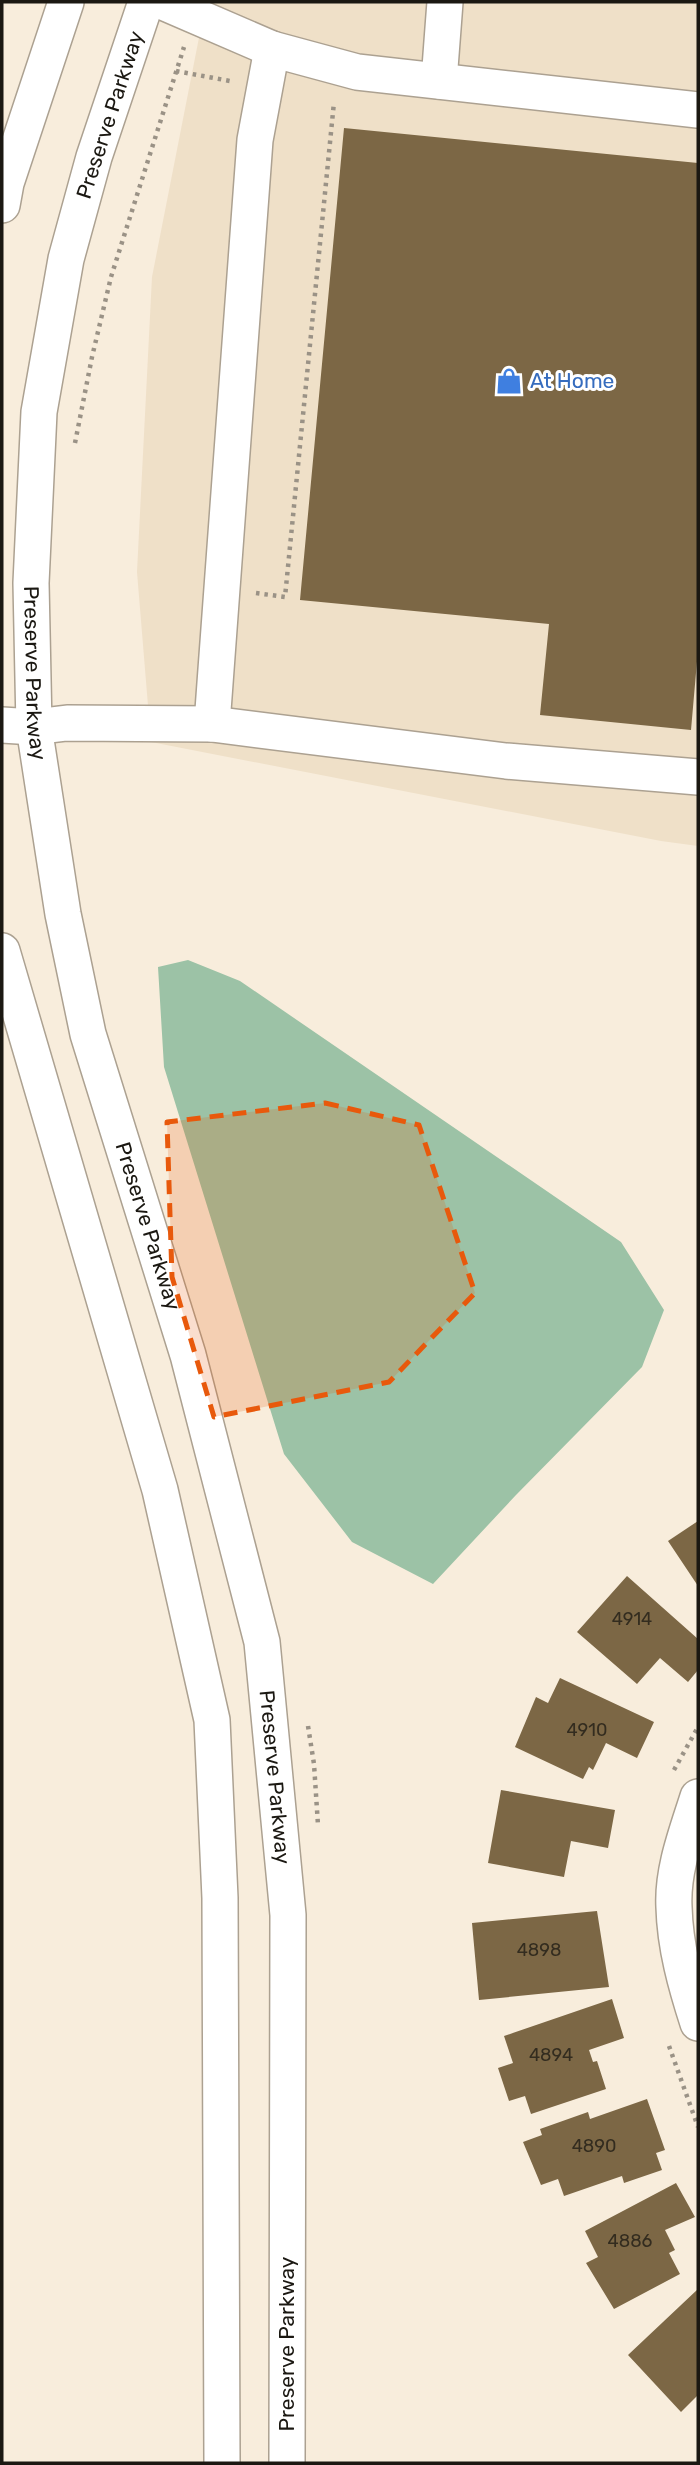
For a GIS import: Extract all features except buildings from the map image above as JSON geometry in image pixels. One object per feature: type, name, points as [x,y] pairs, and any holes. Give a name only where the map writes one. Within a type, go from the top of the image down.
[{"type":"street","points":[[2,205],[18,146],[66,2]]},
{"type":"street","name":"Preserve Parkway","points":[[146,2],[94,157],[66,258],[39,412],[31,583],[18,726],[61,903],[88,1034],[188,1355],[262,1642],[288,1915],[287,2463]]},
{"type":"street","points":[[163,2],[272,49],[357,72],[698,110]]},
{"type":"street","points":[[439,81],[445,2]]},
{"type":"street","points":[[212,724],[256,140],[272,49]]},
{"type":"street","points":[[18,726],[67,723],[212,724],[506,761],[698,777]]},
{"type":"street","points":[[2,951],[160,1490],[212,1720],[220,1898],[222,2463]]},
{"type":"street","points":[[698,1797],[677,1873],[673,1906],[686,1986],[698,2023]]},
{"type":"path","points":[[75,447],[111,277],[194,15]]},
{"type":"path","points":[[222,590],[285,597],[334,98]]},
{"type":"path","points":[[308,1725],[314,1764],[318,1834]]},
{"type":"highlighted area","points":[[325,1103],[419,1125],[475,1293],[389,1382],[214,1417],[172,1277],[167,1122]]},
{"type":"shaded area","points":[[206,2],[698,2],[698,846],[151,742],[137,572],[152,277]]},
{"type":"green space","points":[[188,960],[240,981],[621,1242],[664,1310],[642,1367],[433,1584],[352,1542],[284,1454],[164,1067],[158,967]]},
{"type":"place","name":"At Home","points":[[509,381]]}]
